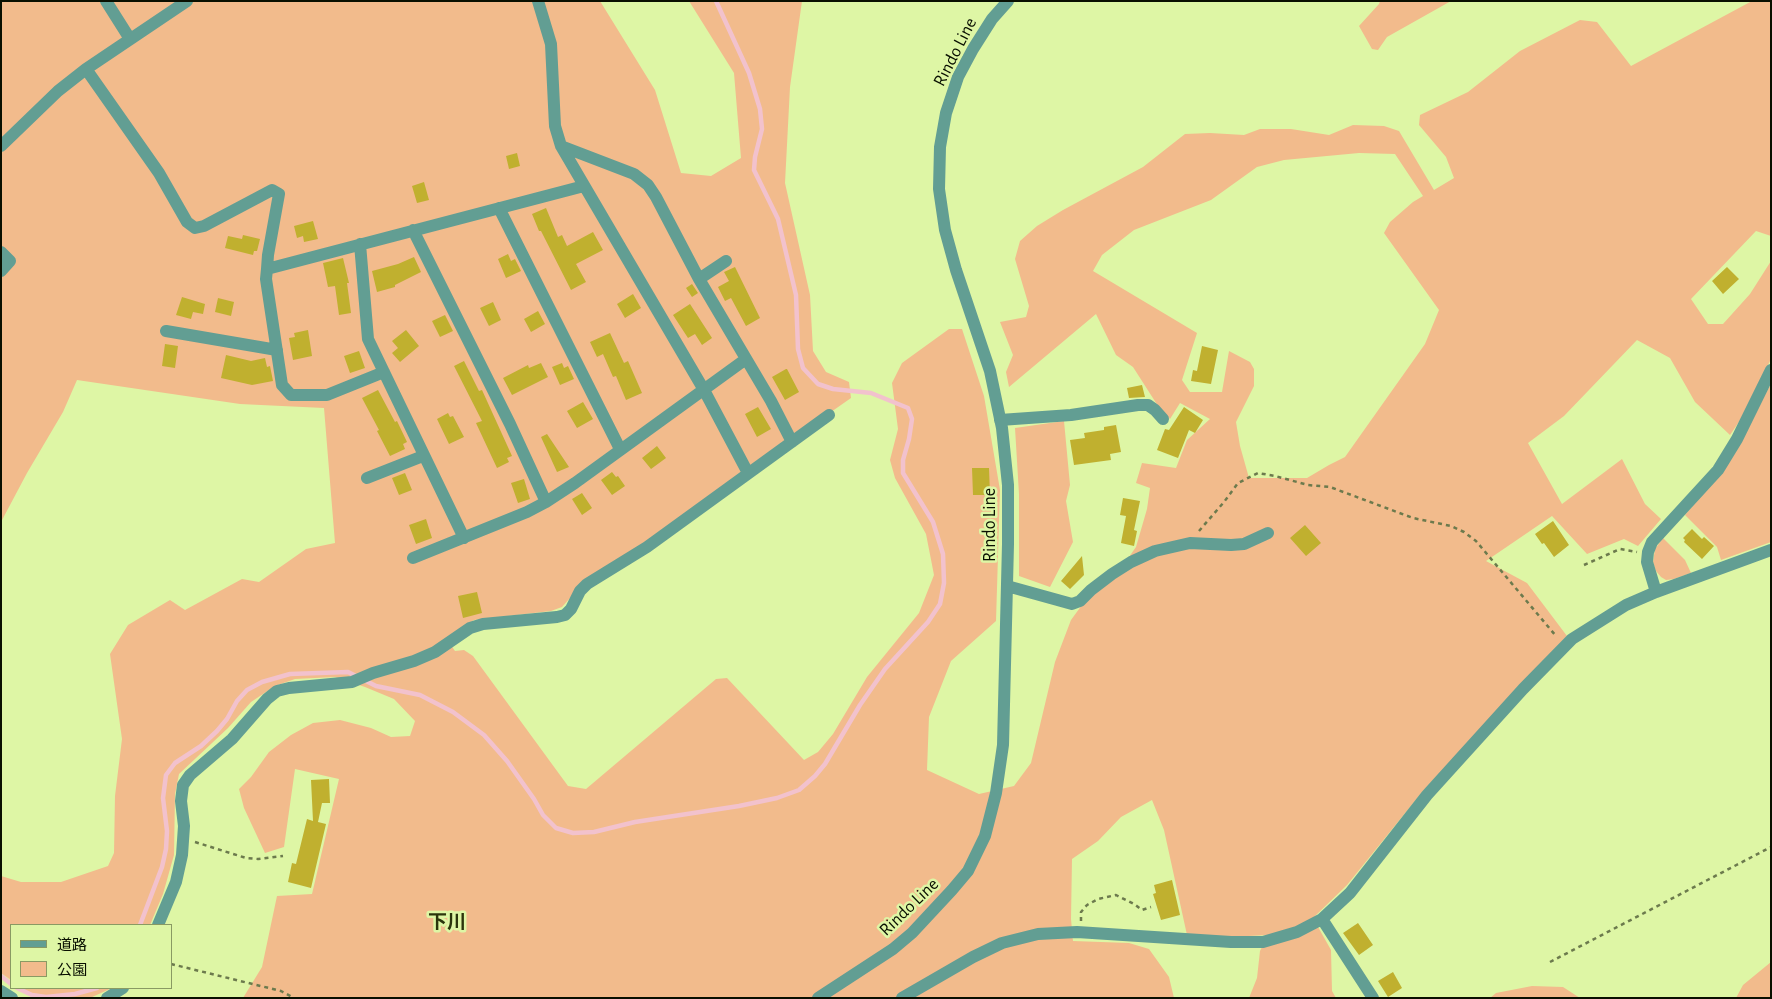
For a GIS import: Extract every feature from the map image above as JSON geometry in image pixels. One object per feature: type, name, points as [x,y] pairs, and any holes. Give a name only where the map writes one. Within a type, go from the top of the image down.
[{"type":"street","points":[[106,1],[130,39]]},
{"type":"street","points":[[1,146],[58,91],[86,69],[187,1]]},
{"type":"street","points":[[538,1],[551,44],[555,126],[560,146],[704,390],[748,473]]},
{"type":"street","name":"Rindo Line","points":[[818,998],[893,948],[912,933],[952,890],[968,870],[985,836],[996,793],[1003,745],[1008,485],[1000,420],[990,371],[956,270],[945,230],[939,189],[940,147],[946,113],[958,77],[992,19],[1008,1]]},
{"type":"street","points":[[86,69],[159,173],[187,222],[195,228],[204,226],[272,190],[279,194],[268,255],[266,279],[282,386],[291,394],[327,395],[384,372]]},
{"type":"street","points":[[560,146],[634,174],[648,185],[699,278],[771,401],[792,442]]},
{"type":"street","points":[[267,269],[584,186]]},
{"type":"street","points":[[499,208],[620,449]]},
{"type":"street","points":[[413,230],[510,424],[546,502]]},
{"type":"street","points":[[360,244],[368,339],[464,538]]},
{"type":"street","points":[[1,252],[10,261],[1,271]]},
{"type":"street","points":[[699,278],[726,260]]},
{"type":"street","points":[[166,331],[276,350]]},
{"type":"street","points":[[413,558],[527,512],[546,502],[746,359]]},
{"type":"street","points":[[1656,592],[1647,562],[1652,542],[1718,470],[1737,439],[1771,370]]},
{"type":"street","points":[[1000,420],[1071,415],[1138,405],[1148,406],[1155,410],[1163,419]]},
{"type":"street","points":[[158,924],[176,882],[182,855],[184,826],[180,801],[183,785],[190,775],[232,739],[267,699],[277,691],[289,688],[352,682],[373,673],[424,657],[462,632],[483,624],[556,618],[565,615],[580,591],[588,584],[647,547],[829,415]]},
{"type":"street","points":[[367,478],[423,456]]},
{"type":"street","points":[[1007,586],[1072,604],[1080,601],[1091,590],[1132,562],[1155,551],[1190,543],[1244,544],[1268,533]]},
{"type":"street","points":[[902,998],[974,957],[1002,944],[1038,934],[1080,933],[1230,942],[1263,942],[1297,932],[1322,919],[1350,892],[1427,795],[1523,689],[1572,639],[1604,617],[1626,605],[1656,592],[1771,550]]},
{"type":"street","points":[[1322,919],[1373,998]]},
{"type":"street","points":[[107,998],[121,989]]},
{"type":"street","points":[[1,991],[12,998]]},
{"type":"path","points":[[1182,544],[1210,519],[1238,483],[1258,473],[1308,485],[1330,487],[1413,518],[1451,526],[1464,532],[1476,541],[1565,646]]},
{"type":"path","points":[[1584,565],[1620,549],[1648,556]]},
{"type":"path","points":[[183,838],[246,858],[258,859],[283,856]]},
{"type":"path","points":[[1550,962],[1771,847]]},
{"type":"path","points":[[1080,933],[1081,912],[1087,905],[1098,899],[1116,895],[1142,910],[1151,907]]},
{"type":"path","points":[[172,964],[281,991],[294,998]]},
{"type":"green space","points":[[1,1],[600,1],[655,90],[681,173],[711,176],[741,158],[734,73],[689,1],[802,1],[790,87],[785,183],[810,295],[813,351],[826,372],[849,382],[851,398],[578,589],[562,607],[551,611],[474,620],[446,638],[455,651],[464,650],[473,656],[568,786],[586,789],[716,679],[727,678],[804,760],[818,752],[833,734],[867,677],[919,613],[934,575],[926,534],[895,478],[890,460],[898,429],[892,383],[902,363],[949,329],[962,329],[984,396],[1000,490],[996,621],[951,661],[929,717],[927,770],[979,794],[1014,786],[1031,763],[1055,662],[1071,620],[1098,583],[1124,564],[1136,547],[1147,509],[1150,488],[1136,483],[1142,463],[1176,468],[1187,440],[1210,419],[1180,403],[1170,419],[1158,406],[1133,367],[1116,355],[1096,314],[1009,387],[1006,372],[1013,355],[1000,322],[1026,317],[1029,306],[1015,259],[1020,241],[1037,226],[1063,210],[1143,167],[1185,134],[1244,135],[1260,129],[1291,129],[1329,135],[1353,125],[1384,126],[1399,131],[1434,190],[1454,178],[1446,157],[1419,125],[1420,115],[1468,92],[1520,51],[1580,20],[1597,22],[1631,66],[1752,1],[1771,1],[1771,236],[1756,231],[1691,299],[1708,324],[1723,324],[1750,294],[1771,261],[1771,359],[1743,416],[1730,435],[1695,402],[1670,358],[1637,340],[1564,416],[1528,443],[1562,504],[1622,459],[1645,504],[1661,519],[1638,546],[1624,539],[1587,554],[1552,516],[1486,561],[1527,583],[1567,636],[1423,791],[1347,885],[1313,918],[1331,950],[1332,991],[1336,998],[1249,998],[1257,978],[1260,951],[1268,935],[1229,937],[1187,935],[1164,830],[1152,800],[1121,817],[1098,841],[1072,859],[1071,919],[1073,941],[1129,943],[1149,949],[1169,977],[1174,998],[243,998],[262,967],[277,896],[312,894],[339,779],[295,769],[284,847],[265,853],[244,808],[239,789],[251,777],[269,752],[291,735],[313,723],[340,720],[371,728],[391,737],[410,736],[415,721],[394,699],[335,677],[295,679],[275,686],[251,702],[228,728],[179,774],[175,794],[174,855],[163,894],[150,924],[10,924],[10,979],[1,973],[1,876],[21,882],[61,882],[108,866],[114,853],[115,796],[122,739],[110,654],[128,625],[170,600],[185,610],[242,579],[259,582],[306,549],[335,543],[324,408],[240,404],[77,380],[63,412],[1,522]],"holes":[[[1359,153],[1395,154],[1423,196],[1390,222],[1384,233],[1439,310],[1425,344],[1345,457],[1307,478],[1249,478],[1240,446],[1236,422],[1254,386],[1254,369],[1250,362],[1229,351],[1222,392],[1190,392],[1182,380],[1197,333],[1093,271],[1102,255],[1134,230],[1211,200],[1257,167],[1284,160]]]},
{"type":"green space","points":[[1380,1],[1451,1],[1387,37],[1378,50],[1372,49],[1359,26]]},
{"type":"green space","points":[[1771,384],[1771,542],[1721,560],[1717,547],[1685,515],[1717,477]]},
{"type":"green space","points":[[1064,421],[1070,485],[1066,501],[1073,542],[1050,587],[1019,576],[1019,494],[1015,428]]},
{"type":"green space","points":[[1663,538],[1685,560],[1691,573],[1666,580],[1656,571],[1653,562],[1655,549]]},
{"type":"green space","points":[[1771,962],[1771,998],[1736,998],[1743,985]]},
{"type":"green space","points":[[1532,986],[1563,987],[1580,998],[1490,998],[1496,993]]},
{"type":"green space","points":[[23,989],[110,989],[90,998],[36,998]]},
{"type":"building","points":[[517,153],[520,166],[509,169],[506,156]]},
{"type":"building","points":[[424,182],[429,200],[417,203],[412,186]]},
{"type":"building","points":[[546,208],[558,237],[562,235],[567,246],[593,232],[603,250],[576,264],[586,282],[571,290],[541,231],[539,231],[532,214]]},
{"type":"building","points":[[313,221],[318,239],[304,242],[303,236],[297,238],[294,226]]},
{"type":"building","points":[[243,235],[260,239],[257,251],[254,251],[253,255],[225,248],[228,236],[242,239]]},
{"type":"building","points":[[508,254],[511,261],[515,259],[521,271],[506,278],[498,259]]},
{"type":"building","points":[[414,257],[421,272],[395,285],[395,287],[377,292],[372,271],[398,264]]},
{"type":"building","points":[[343,258],[349,283],[347,283],[351,313],[339,315],[335,286],[328,287],[323,263]]},
{"type":"building","points":[[735,267],[760,318],[746,326],[731,298],[725,301],[718,287],[729,281],[724,272]]},
{"type":"building","points":[[1727,267],[1739,279],[1723,294],[1712,281]]},
{"type":"building","points":[[692,284],[698,293],[692,297],[686,288]]},
{"type":"building","points":[[633,294],[641,308],[625,318],[617,304]]},
{"type":"building","points":[[182,297],[205,304],[203,314],[193,312],[191,319],[176,315]]},
{"type":"building","points":[[218,298],[234,302],[231,316],[215,312]]},
{"type":"building","points":[[493,302],[501,320],[489,326],[480,308]]},
{"type":"building","points":[[690,304],[712,338],[702,345],[695,334],[688,338],[673,315]]},
{"type":"building","points":[[538,311],[545,324],[531,332],[524,319]]},
{"type":"building","points":[[445,315],[453,331],[440,337],[432,321]]},
{"type":"building","points":[[308,330],[312,356],[293,360],[289,338],[295,337],[294,333]]},
{"type":"building","points":[[406,330],[419,346],[400,362],[392,353],[398,348],[392,341]]},
{"type":"building","points":[[610,333],[624,363],[628,361],[642,393],[626,400],[616,376],[613,377],[603,354],[597,357],[590,342]]},
{"type":"building","points":[[165,344],[178,346],[175,368],[162,366]]},
{"type":"building","points":[[1202,346],[1218,350],[1211,384],[1191,381],[1193,370],[1197,371]]},
{"type":"building","points":[[359,351],[365,368],[350,373],[344,356]]},
{"type":"building","points":[[226,355],[251,361],[265,358],[267,367],[270,366],[273,381],[252,385],[221,378]]},
{"type":"building","points":[[464,361],[479,391],[482,390],[512,456],[507,458],[509,462],[497,468],[476,423],[482,421],[454,366]]},
{"type":"building","points":[[541,363],[548,377],[512,395],[503,378],[528,365],[529,368]]},
{"type":"building","points":[[562,363],[564,368],[568,366],[574,379],[560,385],[552,367]]},
{"type":"building","points":[[786,369],[799,392],[785,400],[772,377]]},
{"type":"building","points":[[1142,385],[1145,397],[1129,398],[1127,388]]},
{"type":"building","points":[[378,390],[407,442],[403,444],[405,449],[390,456],[362,398]]},
{"type":"building","points":[[583,402],[593,419],[577,428],[567,411]]},
{"type":"building","points":[[758,407],[771,429],[757,437],[745,414]]},
{"type":"building","points":[[1184,407],[1203,420],[1195,433],[1189,430],[1178,458],[1157,450],[1165,429],[1169,430]]},
{"type":"building","points":[[448,413],[450,417],[453,416],[464,437],[449,444],[437,419]]},
{"type":"building","points":[[1116,425],[1121,452],[1110,454],[1111,460],[1074,465],[1070,440],[1085,438],[1084,433],[1104,430],[1104,427]]},
{"type":"building","points":[[547,434],[569,467],[557,472],[541,437]]},
{"type":"building","points":[[657,446],[666,458],[651,469],[642,458]]},
{"type":"building","points":[[972,468],[989,468],[990,495],[973,495]]},
{"type":"building","points":[[612,472],[616,477],[618,476],[625,486],[612,495],[601,480]]},
{"type":"building","points":[[405,473],[412,490],[399,495],[392,478]]},
{"type":"building","points":[[524,479],[530,499],[518,503],[511,483]]},
{"type":"building","points":[[582,493],[592,508],[582,515],[572,499]]},
{"type":"building","points":[[1123,498],[1140,501],[1134,530],[1137,531],[1134,546],[1121,543],[1126,516],[1120,515]]},
{"type":"building","points":[[426,519],[432,538],[416,544],[409,525]]},
{"type":"building","points":[[1553,521],[1569,545],[1554,557],[1535,534]]},
{"type":"building","points":[[1305,525],[1321,543],[1306,556],[1290,538]]},
{"type":"building","points":[[1692,529],[1702,539],[1704,537],[1714,546],[1702,559],[1684,542],[1683,538]]},
{"type":"building","points":[[1082,556],[1084,575],[1070,589],[1061,581]]},
{"type":"building","points":[[477,592],[482,613],[463,618],[458,596]]},
{"type":"building","points":[[329,779],[330,803],[322,803],[318,822],[326,824],[311,888],[288,882],[292,863],[296,864],[307,819],[313,821],[311,780]]},
{"type":"building","points":[[1172,880],[1180,915],[1161,920],[1153,894],[1156,893],[1154,885]]},
{"type":"building","points":[[1358,923],[1373,945],[1359,955],[1343,933]]},
{"type":"building","points":[[1393,972],[1402,988],[1388,997],[1378,981]]},
{"type":"waterway","points":[[140,924],[162,867],[166,849],[167,831],[163,798],[166,775],[175,763],[201,746],[217,731],[227,719],[237,701],[247,690],[262,682],[290,674],[348,672],[376,686],[420,695],[453,712],[484,735],[507,761],[543,815],[556,828],[573,833],[594,832],[635,822],[739,806],[777,798],[799,790],[825,764],[860,705],[885,669],[928,622],[940,604],[944,583],[943,554],[933,522],[903,473],[903,460],[912,419],[908,408],[871,393],[833,389],[818,384],[803,368],[798,349],[796,295],[778,219],[754,170],[755,157],[762,129],[760,109],[749,73],[716,1]]},
{"type":"waterway","points":[[1,976],[10,983]]},
{"type":"waterway","points":[[19,989],[32,995],[46,997],[75,994],[93,989]]},
{"type":"district","name":"下川","points":[[447,922]]}]
